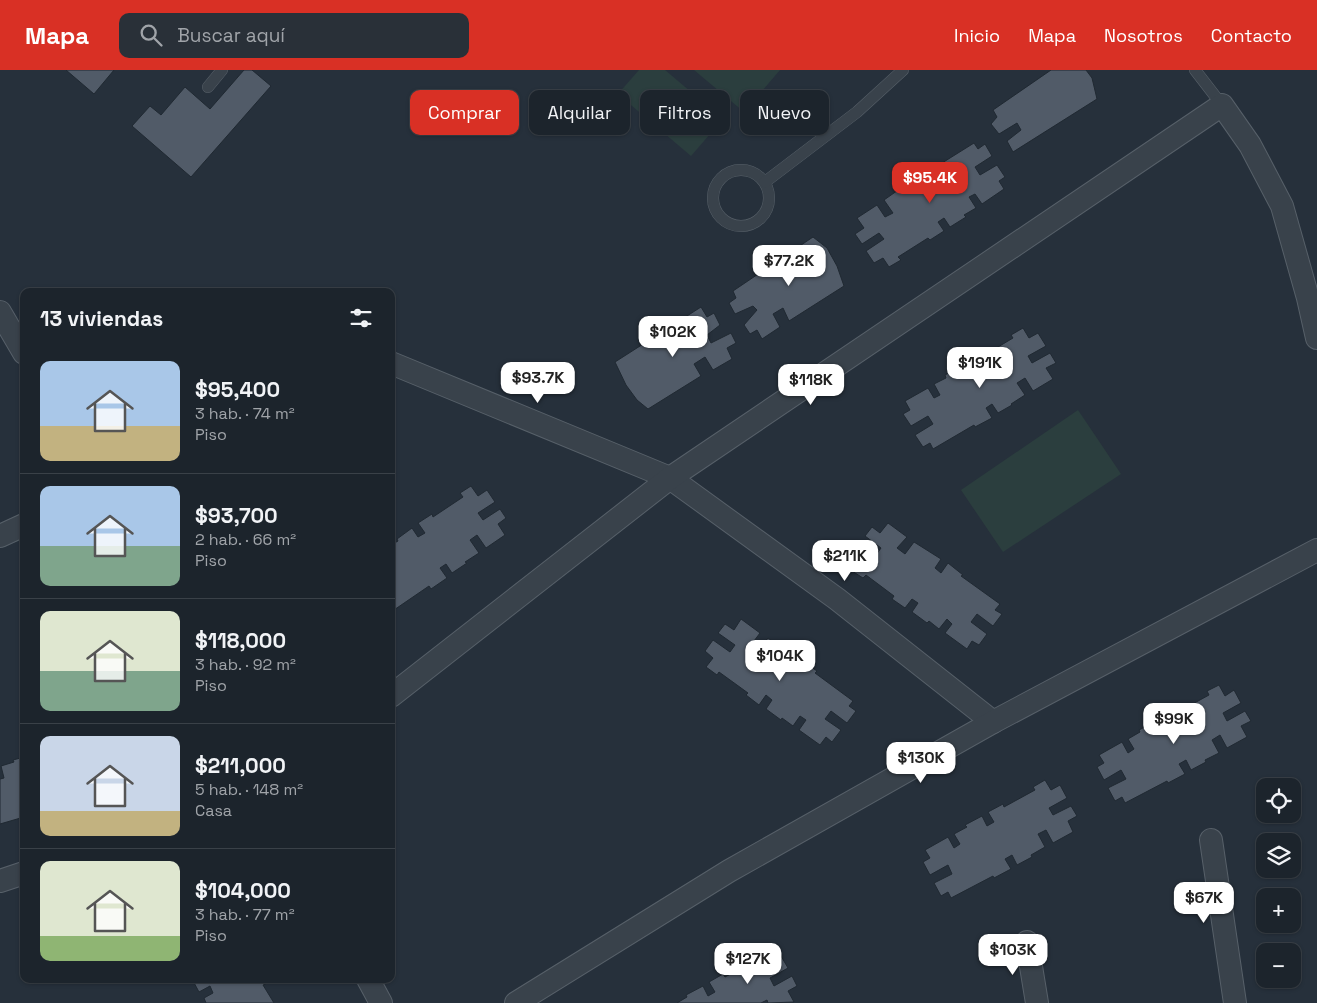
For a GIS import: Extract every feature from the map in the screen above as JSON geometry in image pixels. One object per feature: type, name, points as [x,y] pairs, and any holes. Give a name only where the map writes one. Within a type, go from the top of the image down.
[{"type":"street","points":[[395,693],[670,478],[1222,105],[1250,145],[1282,206],[1308,298],[1317,338]]},
{"type":"street","points":[[0,312],[20,346]]},
{"type":"street","points":[[395,366],[670,478],[837,599],[993,722]]},
{"type":"street","points":[[0,536],[20,527]]},
{"type":"street","points":[[516,1003],[729,871],[993,722],[1317,550]]},
{"type":"street","points":[[1210,840],[1236,1003]]},
{"type":"street","points":[[0,881],[20,874]]},
{"type":"street","points":[[1026,942],[1037,1003]]},
{"type":"street","points":[[370,983],[381,1003]]},
{"type":"lane","points":[[208,87],[222,70]]},
{"type":"lane","points":[[765,182],[857,112],[903,70]]},
{"type":"lane","points":[[1195,70],[1222,105]]},
{"type":"lane","points":[[733,171],[750,171],[765,182],[770,198],[764,216],[749,226],[731,225],[717,214],[712,198],[718,181],[733,171]]},
{"type":"shaded area","points":[[639,70],[665,70],[689,90],[640,90],[640,113],[630,104],[630,90],[622,90]]},
{"type":"shaded area","points":[[694,70],[780,70],[763,90],[740,90],[740,109],[730,100],[730,90],[718,90]]},
{"type":"shaded area","points":[[666,135],[709,135],[691,156]]},
{"type":"shaded area","points":[[1078,410],[1121,474],[1003,552],[961,490]]},
{"type":"building","points":[[66,70],[114,70],[94,94]]},
{"type":"building","points":[[244,70],[252,70],[271,86],[191,177],[132,126],[150,106],[161,115],[185,87],[210,109]]},
{"type":"building","points":[[1051,70],[1086,70],[1092,78],[1097,99],[1013,152],[1007,141],[1021,130],[1017,123],[999,134],[991,124],[997,117],[993,110]]},
{"type":"building","points":[[974,143],[978,149],[985,144],[992,156],[975,167],[980,175],[997,165],[1005,177],[999,181],[1004,189],[982,204],[975,194],[969,197],[976,208],[964,215],[966,217],[950,227],[944,218],[938,222],[944,231],[930,240],[928,238],[898,257],[901,260],[889,267],[883,258],[874,263],[866,251],[884,239],[879,233],[862,244],[855,234],[864,228],[857,218],[877,205],[885,217],[893,213],[884,200],[911,181],[917,190],[923,186],[917,176],[933,166],[934,168]]},
{"type":"building","points":[[813,237],[827,248],[837,266],[844,286],[789,321],[783,308],[773,314],[780,327],[762,339],[757,330],[750,334],[744,325],[757,310],[753,306],[735,314],[729,303],[736,298],[733,291]]},
{"type":"building","points":[[701,307],[707,317],[714,313],[720,325],[707,335],[711,343],[731,333],[736,343],[727,348],[732,359],[713,370],[705,357],[694,364],[701,376],[648,409],[637,400],[626,385],[615,362]]},
{"type":"building","points":[[1023,328],[1029,338],[1038,333],[1046,346],[1028,356],[1032,363],[1050,353],[1056,363],[1046,368],[1053,379],[1033,391],[1025,378],[1017,383],[1025,395],[1012,405],[998,413],[992,404],[986,408],[992,418],[975,427],[974,425],[933,449],[930,443],[923,447],[915,435],[933,424],[928,416],[911,426],[903,414],[910,410],[905,401],[928,388],[934,398],[940,395],[934,384],[946,378],[945,375],[961,366],[966,375],[973,372],[967,361],[981,353],[983,356],[1013,338],[1011,335]]},
{"type":"building","points":[[471,486],[478,496],[487,490],[495,502],[478,513],[483,520],[500,509],[506,518],[498,524],[505,535],[486,548],[477,535],[470,540],[479,553],[452,573],[446,564],[440,568],[447,578],[431,589],[429,586],[395,609],[395,543],[398,541],[397,539],[412,528],[418,537],[425,533],[418,523],[432,514],[433,517],[463,497],[460,493]]},
{"type":"building","points":[[888,523],[907,537],[897,548],[905,554],[914,542],[941,559],[935,568],[941,573],[948,563],[963,575],[961,576],[1000,604],[995,610],[1002,614],[993,626],[977,614],[971,622],[987,634],[979,645],[972,641],[967,649],[945,633],[952,624],[947,619],[939,629],[929,621],[927,623],[912,612],[918,603],[912,599],[905,608],[892,599],[894,596],[866,575],[863,578],[852,571],[860,561],[851,555],[860,543],[876,555],[881,548],[865,536],[872,527],[880,533]]},
{"type":"building","points":[[741,619],[760,633],[751,645],[758,650],[768,638],[795,656],[788,665],[794,669],[801,660],[817,671],[815,673],[853,701],[849,706],[856,711],[847,723],[831,711],[825,719],[841,730],[832,742],[826,737],[820,745],[799,730],[806,720],[800,716],[793,726],[782,718],[781,720],[766,709],[772,700],[766,695],[759,705],[746,695],[748,693],[719,672],[717,675],[706,667],[713,658],[705,651],[713,640],[730,652],[735,645],[718,633],[725,624],[734,630]]},
{"type":"building","points":[[1219,685],[1225,696],[1234,690],[1241,703],[1223,713],[1227,721],[1245,711],[1251,721],[1241,726],[1247,737],[1227,748],[1220,735],[1212,740],[1219,753],[1205,760],[1206,762],[1191,770],[1186,760],[1179,764],[1185,774],[1168,783],[1167,781],[1125,803],[1122,797],[1115,801],[1108,788],[1126,779],[1121,770],[1104,780],[1097,767],[1104,763],[1099,755],[1122,742],[1128,753],[1134,749],[1128,739],[1140,732],[1139,730],[1156,721],[1161,731],[1167,727],[1162,717],[1176,709],[1178,712],[1209,695],[1207,691]]},
{"type":"building","points":[[20,758],[20,818],[0,824],[0,779],[4,778],[1,766],[14,762],[13,760]]},
{"type":"building","points":[[1045,780],[1051,790],[1060,785],[1067,798],[1049,808],[1053,815],[1071,806],[1077,816],[1068,821],[1073,832],[1053,843],[1046,830],[1038,834],[1045,847],[1031,855],[1032,857],[1017,865],[1012,855],[1005,859],[1011,869],[994,878],[993,876],[951,898],[948,892],[941,896],[934,883],[952,874],[948,865],[930,875],[923,862],[930,858],[925,850],[948,837],[954,848],[960,844],[954,834],[967,827],[965,825],[982,816],[987,826],[994,822],[988,812],[1003,804],[1004,807],[1035,790],[1033,787]]},
{"type":"building","points":[[766,950],[771,961],[781,956],[788,968],[770,978],[774,986],[792,976],[797,986],[788,991],[794,1002],[768,1003],[767,1000],[761,1003],[677,1003],[687,997],[686,995],[703,986],[708,996],[715,992],[709,982],[723,974],[725,977],[756,960],[754,957]]},
{"type":"building","points":[[194,983],[265,983],[263,985],[274,1003],[206,1003],[204,998],[213,993],[210,986],[199,992]]}]
